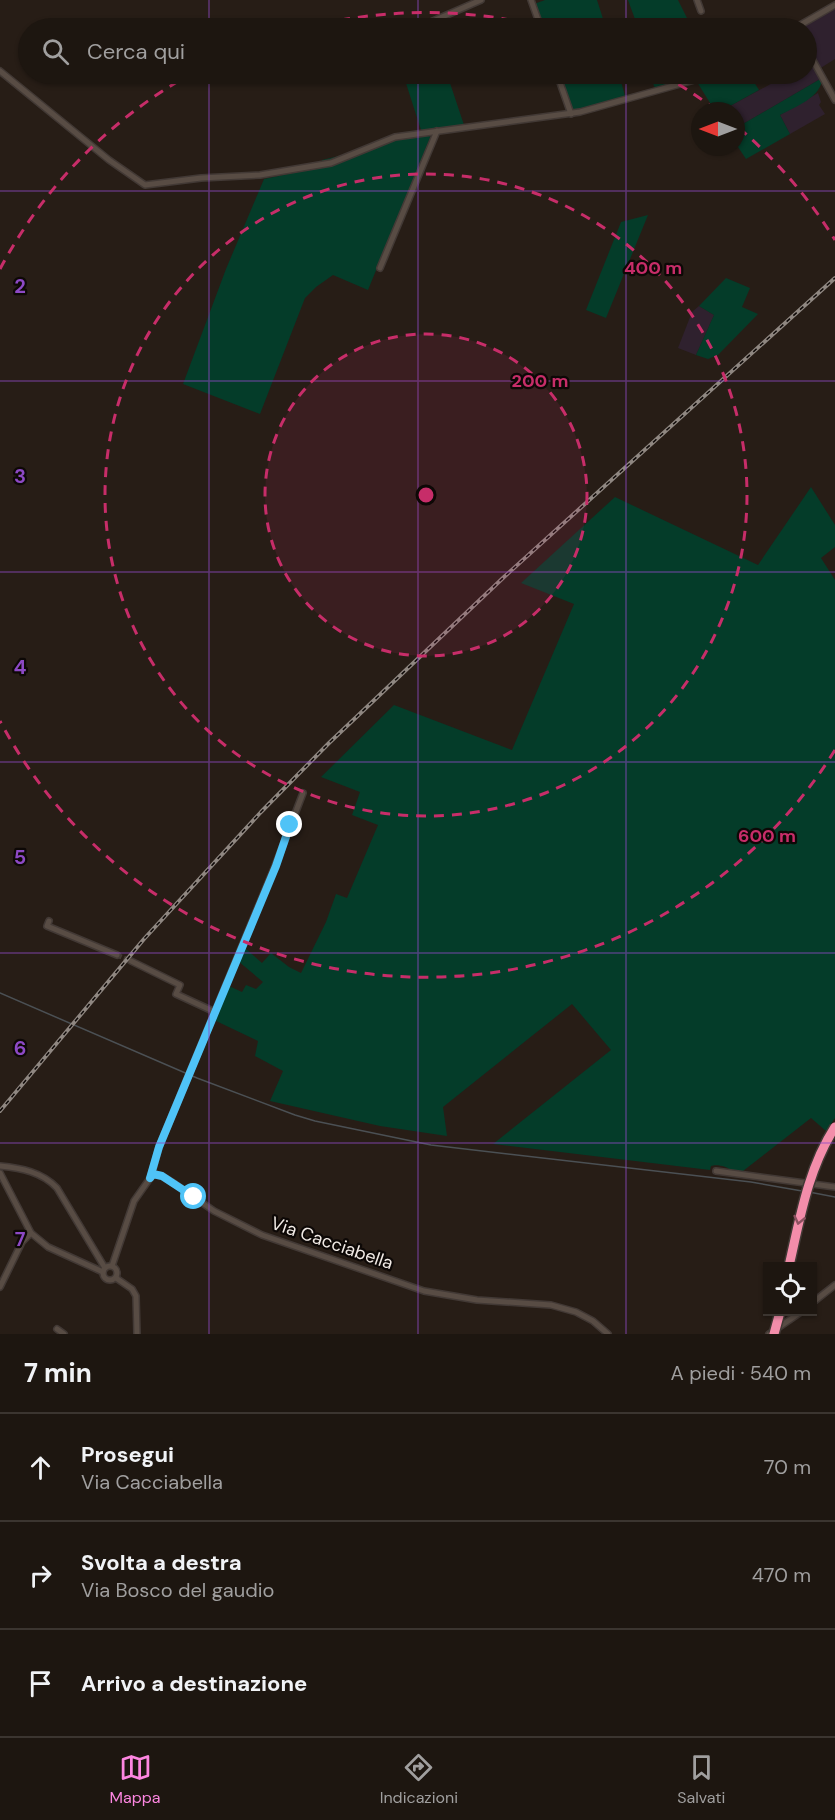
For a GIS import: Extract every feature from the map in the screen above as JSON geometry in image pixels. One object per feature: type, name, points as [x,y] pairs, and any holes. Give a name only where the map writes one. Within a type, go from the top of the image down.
[{"type":"highway","points":[[790,1262],[811,1178],[835,1127]]},
{"type":"highway","points":[[771,1334],[778,1316]]},
{"type":"street","points":[[440,18],[481,0]]},
{"type":"street","points":[[531,0],[537,18]]},
{"type":"street","points":[[697,0],[701,11]]},
{"type":"street","points":[[813,18],[835,5]]},
{"type":"street","points":[[817,67],[835,100]]},
{"type":"street","points":[[0,71],[109,160],[146,185],[201,178],[260,176],[331,163],[395,137],[571,114],[680,84]]},
{"type":"street","points":[[560,84],[571,114]]},
{"type":"street","points":[[380,268],[437,131]]},
{"type":"street","points":[[137,1334],[136,1296],[132,1289],[116,1278],[108,1280],[104,1276],[134,1201],[150,1178],[159,1147],[216,1012],[303,793]]},
{"type":"street","points":[[49,921],[47,926],[117,955]]},
{"type":"street","points":[[131,961],[180,985],[176,994],[216,1012]]},
{"type":"street","points":[[0,1167],[25,1169],[52,1182],[107,1269]]},
{"type":"street","points":[[716,1171],[835,1187]]},
{"type":"street","points":[[0,1173],[31,1233],[48,1246],[107,1269],[117,1269],[116,1278]]},
{"type":"street","name":"Via Cacciabella","points":[[150,1178],[153,1174],[162,1176],[214,1211],[262,1235],[424,1291],[477,1300],[551,1305],[576,1312],[593,1321],[608,1334]]},
{"type":"street","points":[[0,1287],[22,1242],[31,1233]]},
{"type":"street","points":[[0,1265],[8,1268]]},
{"type":"street","points":[[817,1300],[835,1285]]},
{"type":"street","points":[[771,1334],[794,1316]]},
{"type":"street","points":[[57,1329],[64,1334]]},
{"type":"shaded area","points":[[835,6],[835,59],[819,69],[817,65],[817,18],[814,18]]},
{"type":"shaded area","points":[[817,69],[822,78],[817,81]]},
{"type":"shaded area","points":[[771,84],[812,84],[745,123],[745,102],[738,102]]},
{"type":"shaded area","points":[[818,93],[821,102],[819,105],[825,114],[790,134],[780,115]]},
{"type":"shaded area","points":[[699,306],[714,315],[696,355],[678,348],[692,312]]},
{"type":"green space","points":[[545,0],[597,0],[603,18],[539,18],[534,4]]},
{"type":"green space","points":[[628,0],[678,0],[687,18],[635,18]]},
{"type":"green space","points":[[822,78],[818,91],[813,96],[780,115],[790,134],[746,159],[744,156],[745,123],[812,84],[817,84],[817,81]]},
{"type":"green space","points":[[406,84],[450,84],[465,128],[429,131],[430,138],[368,290],[333,275],[305,298],[260,414],[183,384],[226,269],[264,179],[322,167],[322,160],[343,155],[381,139],[421,130]]},
{"type":"green space","points":[[562,84],[622,84],[625,96],[572,112]]},
{"type":"green space","points":[[653,84],[670,84],[655,88]]},
{"type":"green space","points":[[698,84],[755,84],[759,90],[737,102],[709,102]]},
{"type":"green space","points":[[648,215],[606,318],[586,310],[621,222]]},
{"type":"green space","points":[[726,278],[750,288],[742,307],[758,314],[718,355],[708,359],[696,355],[714,315],[699,306]]},
{"type":"green space","points":[[811,487],[835,525],[835,547],[821,558],[835,580],[835,1118],[826,1131],[811,1118],[743,1171],[731,1171],[719,1165],[711,1166],[710,1170],[493,1144],[611,1050],[572,1004],[443,1107],[447,1136],[380,1126],[270,1101],[283,1071],[255,1056],[258,1041],[214,1020],[229,986],[242,992],[246,985],[256,989],[263,982],[238,961],[244,947],[262,963],[271,953],[301,973],[326,922],[336,894],[347,898],[378,825],[352,815],[360,792],[321,777],[394,705],[512,750],[574,604],[521,583],[615,497],[758,565]]},
{"type":"waterway","points":[[0,993],[197,1078],[315,1121],[431,1145],[751,1182],[802,1191]]},
{"type":"waterway","points":[[809,1192],[835,1197]]},
{"type":"tunnel","points":[[117,955],[131,961]]},
{"type":"railway","points":[[0,1111],[144,939],[261,812],[329,743],[504,577],[835,278]]},
{"type":"route","points":[[194,1197],[162,1176],[153,1174],[150,1178],[159,1147],[276,866],[290,825]]}]
